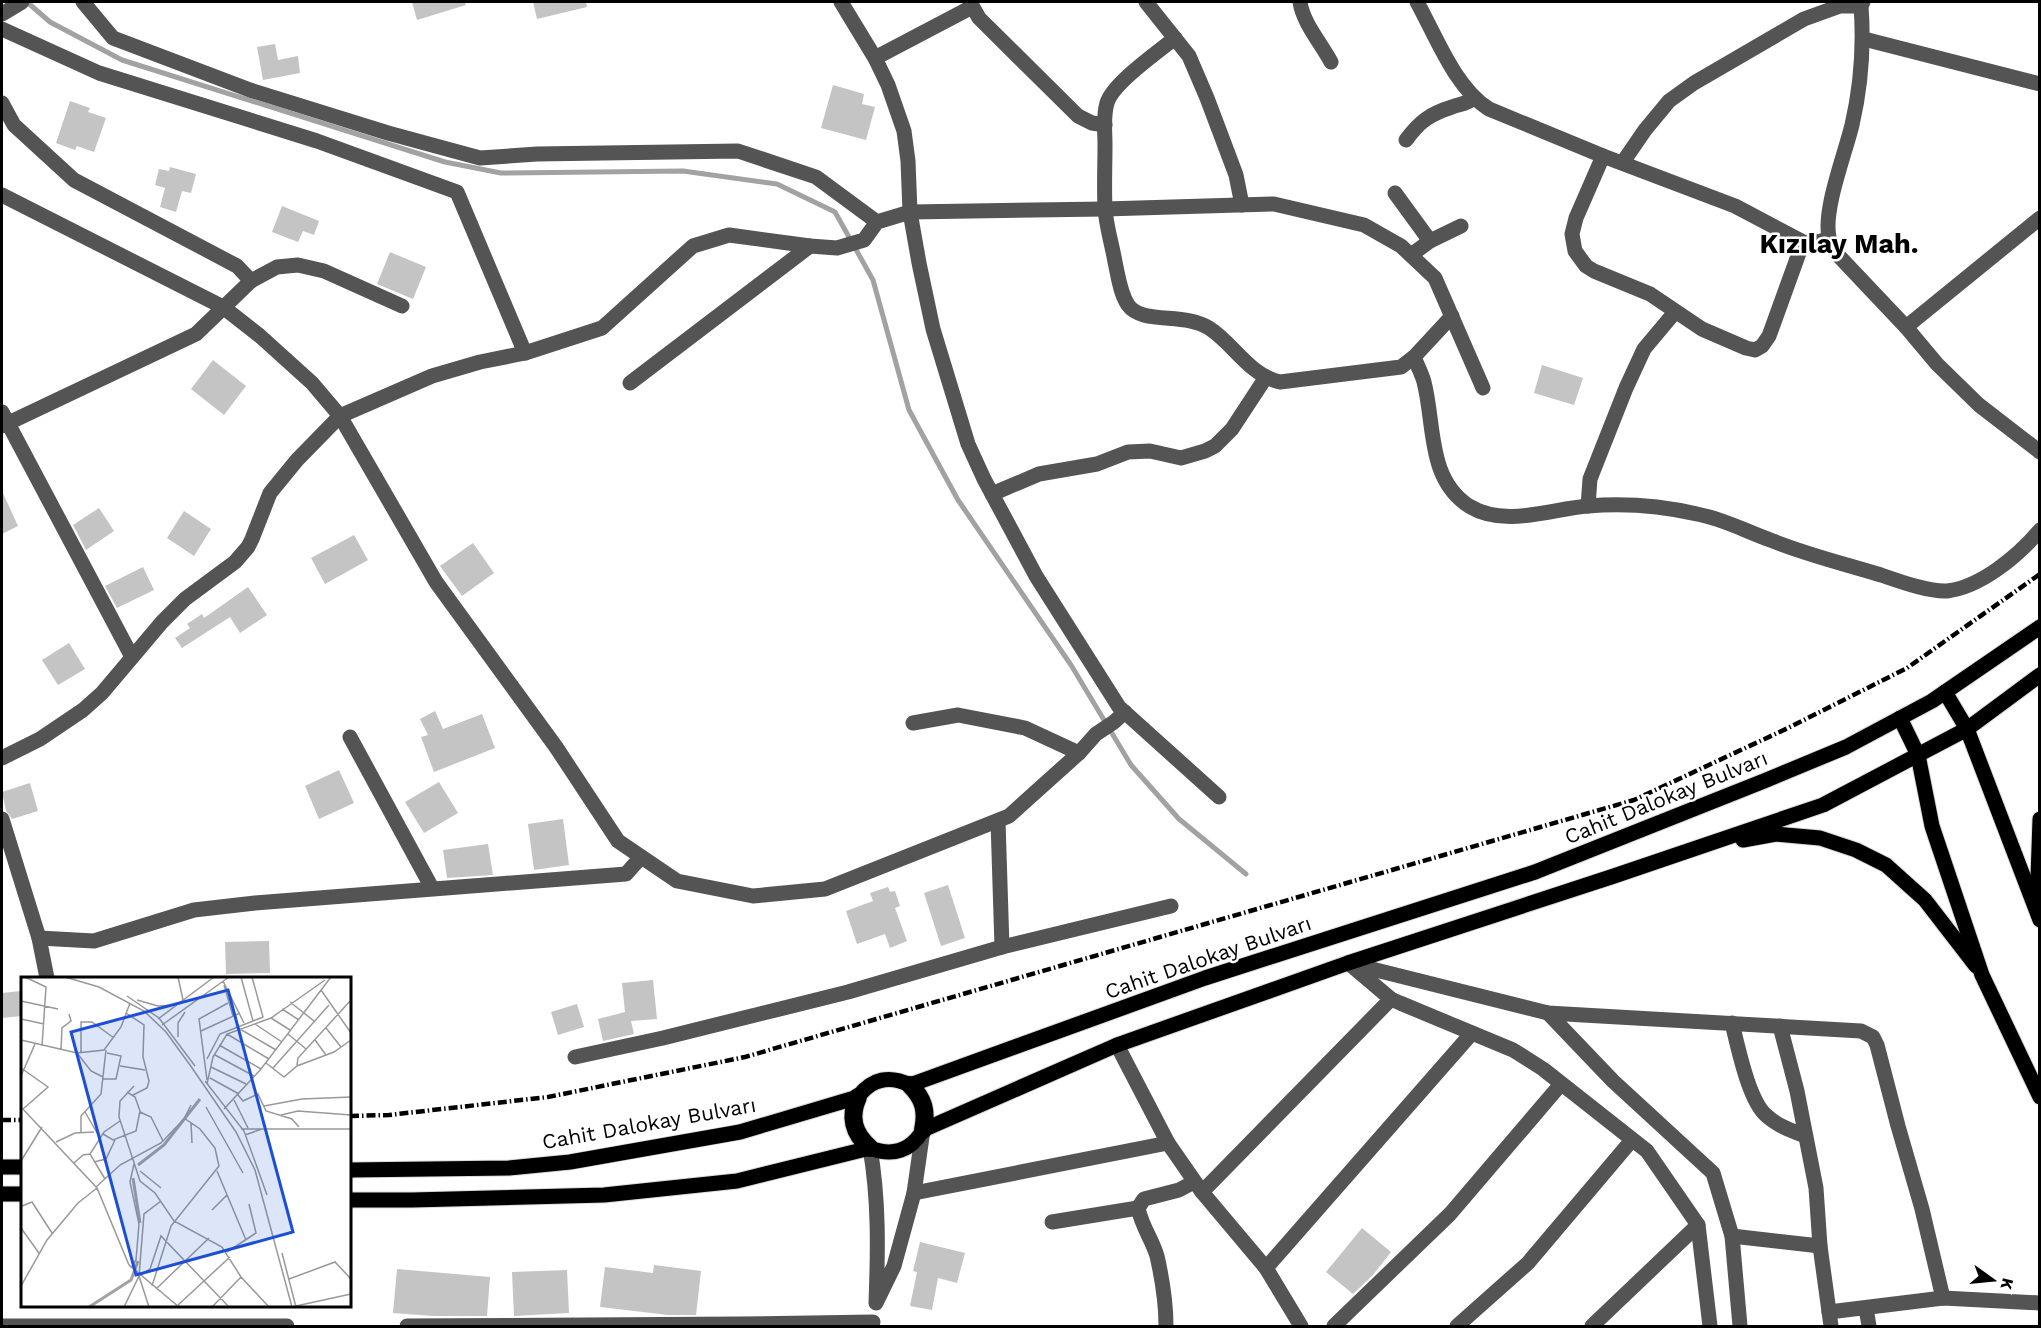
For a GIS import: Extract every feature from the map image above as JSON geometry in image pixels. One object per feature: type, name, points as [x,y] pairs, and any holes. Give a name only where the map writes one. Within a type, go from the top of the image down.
[{"type":"highway","points":[[910,1085],[925,1105],[926,1118],[923,1130]]},
{"type":"highway","points":[[858,1097],[853,1107],[852,1119],[861,1140],[870,1148]]},
{"type":"main road","name":"Cahit Dalokay Bulvarı","points":[[351,1170],[509,1168],[570,1162],[740,1132],[858,1097],[864,1089],[880,1080],[901,1080],[910,1085],[1205,978],[1535,872],[1846,747],[1944,692],[2040,627]]},
{"type":"main road","points":[[351,1200],[604,1195],[737,1181],[870,1148],[880,1152],[902,1151],[918,1139],[923,1130],[1117,1045],[1348,963],[1823,804],[1967,729],[2040,675]]},
{"type":"main road","points":[[1944,692],[1967,729],[2038,917]]},
{"type":"main road","points":[[1900,718],[1918,755],[1932,826],[1982,975]]},
{"type":"main road","points":[[2038,917],[2040,819]]},
{"type":"main road","points":[[1695,848],[1776,834],[1820,838],[1856,850],[1886,866],[1925,900],[1982,975],[2034,1070],[2040,1097]]},
{"type":"main road","points":[[2,1167],[21,1167]]},
{"type":"main road","points":[[2,1194],[21,1194]]},
{"type":"street","points":[[83,2],[113,38],[250,90],[388,133],[480,158],[537,154],[738,151],[816,177],[877,222]]},
{"type":"street","points":[[841,2],[875,58],[888,85],[904,131],[910,212],[924,285],[948,381],[968,444],[1036,576],[1119,707],[1119,717]]},
{"type":"street","points":[[1300,2],[1305,16],[1331,62]]},
{"type":"street","points":[[1417,2],[1461,83],[1474,98],[1489,109],[1603,156],[1735,206],[1803,242],[1813,243],[1829,239]]},
{"type":"street","points":[[1152,3],[1189,56],[1208,98],[1236,175],[1242,205]]},
{"type":"street","points":[[875,58],[971,4],[979,18],[1078,116],[1092,123],[1105,125]]},
{"type":"street","points":[[1623,162],[1669,101],[1681,92],[1782,31],[1831,5],[1862,4],[1864,39],[1859,86],[1828,224],[1829,239],[1837,254],[1906,327],[1937,364],[1979,405],[2040,452]]},
{"type":"street","points":[[2,29],[99,73],[317,141],[457,192],[525,353]]},
{"type":"street","points":[[1175,38],[1117,87],[1107,103],[1105,209],[1120,284],[1128,305],[1137,313],[1150,318],[1180,318],[1207,326],[1247,363],[1266,377],[1280,382],[1401,367],[1414,357],[1452,316]]},
{"type":"street","points":[[1864,39],[2040,84]]},
{"type":"street","points":[[1406,140],[1421,122],[1434,113],[1467,103],[1474,98]]},
{"type":"street","points":[[2,103],[14,125],[74,180],[237,266],[251,281]]},
{"type":"street","points":[[1603,156],[1573,226],[1575,251],[1586,266],[1650,294],[1702,329],[1746,348],[1755,350],[1762,346],[1769,336],[1803,242]]},
{"type":"street","points":[[1395,193],[1431,241]]},
{"type":"street","points":[[2,195],[223,307],[260,336],[312,383],[340,416],[436,582],[556,747],[618,841],[677,881],[753,896],[825,889],[1009,816],[1079,753],[1096,734],[1119,717]]},
{"type":"street","points":[[2,758],[40,739],[83,710],[102,693],[162,622],[185,599],[243,554],[252,539],[270,493],[297,460],[340,416],[432,376],[480,362],[525,353],[602,328],[693,246],[729,235],[837,248],[864,240],[877,222],[910,212],[1274,204],[1364,225],[1401,246],[1435,278],[1483,388]]},
{"type":"street","points":[[1906,327],[2040,218]]},
{"type":"street","points":[[1411,255],[1431,241],[1461,226]]},
{"type":"street","points":[[630,383],[810,246]]},
{"type":"street","points":[[132,657],[4,420],[196,334],[251,281],[277,267],[298,265],[324,271],[402,306]]},
{"type":"street","points":[[1588,506],[1590,479],[1626,388],[1644,349],[1676,312]]},
{"type":"street","points":[[1414,357],[1424,381],[1441,472],[1452,491],[1481,512],[1506,516],[1588,506],[1641,506],[1696,514],[1732,523],[1773,542],[1900,581],[1946,591],[1970,585],[2003,565],[2028,545],[2040,530]]},
{"type":"street","points":[[992,494],[1039,474],[1097,464],[1128,452],[1150,451],[1181,458],[1205,451],[1215,446],[1232,429],[1266,377]]},
{"type":"street","points":[[914,723],[958,715],[1025,728],[1079,753]]},
{"type":"street","points":[[1119,717],[1219,797]]},
{"type":"street","points":[[350,737],[432,888]]},
{"type":"street","points":[[2,819],[39,938],[47,977]]},
{"type":"street","points":[[998,821],[1002,947]]},
{"type":"street","points":[[39,938],[94,941],[194,910],[432,888],[626,874],[641,857]]},
{"type":"street","points":[[575,1056],[663,1038],[848,992],[1002,947],[1171,906]]},
{"type":"street","points":[[1348,963],[1391,999],[1513,1050],[1647,1151],[1698,1225],[1710,1326]]},
{"type":"street","points":[[1348,963],[1548,1013],[1861,1030],[1873,1037],[1877,1045],[1922,1209],[1943,1298]]},
{"type":"street","points":[[1166,1326],[1156,1255],[1141,1222],[1138,1208],[1144,1199],[1198,1187],[1391,999]]},
{"type":"street","points":[[1548,1013],[1613,1081],[1713,1173],[1732,1236],[1740,1326]]},
{"type":"street","points":[[1731,1023],[1752,1093],[1766,1115],[1784,1127],[1805,1136]]},
{"type":"street","points":[[1780,1026],[1816,1188],[1820,1246],[1830,1319],[1866,1308],[1943,1298],[2040,1304]]},
{"type":"street","points":[[1266,1268],[1472,1033]]},
{"type":"street","points":[[1117,1045],[1168,1143],[1198,1187],[1266,1268],[1300,1326]]},
{"type":"street","points":[[1334,1326],[1450,1214],[1561,1084]]},
{"type":"street","points":[[876,1303],[894,1266],[914,1193],[923,1130]]},
{"type":"street","points":[[1457,1326],[1528,1263],[1632,1140]]},
{"type":"street","points":[[914,1193],[1168,1143]]},
{"type":"street","points":[[407,1326],[873,1324],[879,1241],[876,1187],[870,1148]]},
{"type":"street","points":[[1052,1222],[1138,1208]]},
{"type":"street","points":[[1592,1326],[1698,1225]]},
{"type":"street","points":[[1732,1236],[1820,1246]]},
{"type":"street","points":[[1866,1308],[1869,1326]]},
{"type":"street","points":[[2,1326],[286,1326]]},
{"type":"building","points":[[412,2],[465,2],[466,5],[417,20]]},
{"type":"building","points":[[533,2],[586,2],[587,7],[537,19]]},
{"type":"building","points":[[275,44],[278,60],[298,56],[300,73],[263,80],[257,47]]},
{"type":"building","points":[[833,85],[864,94],[862,104],[875,107],[866,140],[821,128]]},
{"type":"building","points":[[70,101],[90,108],[88,112],[106,118],[94,152],[77,146],[75,150],[56,143]]},
{"type":"building","points":[[170,167],[196,174],[191,193],[182,191],[176,212],[160,207],[165,188],[155,185],[159,169],[169,171]]},
{"type":"building","points":[[282,206],[319,221],[314,235],[303,231],[298,242],[272,232]]},
{"type":"building","points":[[390,252],[426,267],[413,299],[377,284]]},
{"type":"building","points":[[213,360],[246,386],[224,415],[191,389]]},
{"type":"building","points":[[1542,365],[1583,378],[1574,405],[1534,393]]},
{"type":"building","points":[[2,491],[18,526],[2,534]]},
{"type":"building","points":[[99,508],[114,531],[86,550],[73,525]]},
{"type":"building","points":[[184,511],[211,529],[194,556],[167,538]]},
{"type":"building","points":[[354,535],[368,560],[325,584],[311,558]]},
{"type":"building","points":[[473,543],[494,573],[462,596],[440,566]]},
{"type":"building","points":[[143,567],[154,590],[117,608],[105,586]]},
{"type":"building","points":[[248,587],[267,615],[240,633],[230,617],[182,648],[175,638],[190,628],[187,624],[202,614],[204,618]]},
{"type":"building","points":[[69,643],[85,669],[58,685],[42,660]]},
{"type":"building","points":[[435,711],[443,729],[482,714],[495,748],[434,772],[421,737],[428,735],[420,719]]},
{"type":"building","points":[[339,770],[354,803],[319,819],[305,786]]},
{"type":"building","points":[[439,782],[458,813],[424,833],[405,802]]},
{"type":"building","points":[[30,783],[38,811],[12,819],[6,811],[2,792]]},
{"type":"building","points":[[563,819],[569,865],[534,870],[528,824]]},
{"type":"building","points":[[488,844],[493,875],[447,878],[443,850]]},
{"type":"building","points":[[948,885],[965,938],[941,946],[924,893]]},
{"type":"building","points":[[888,887],[890,892],[895,891],[900,906],[895,908],[907,941],[890,948],[885,934],[857,944],[846,911],[873,901],[870,893]]},
{"type":"building","points":[[269,941],[270,973],[226,974],[225,942]]},
{"type":"building","points":[[653,980],[657,1019],[631,1021],[634,1034],[603,1041],[598,1019],[625,1012],[622,983]]},
{"type":"building","points":[[21,991],[21,1016],[2,1018],[2,993]]},
{"type":"building","points":[[577,1004],[584,1027],[558,1035],[551,1012]]},
{"type":"building","points":[[1362,1228],[1391,1252],[1373,1275],[1353,1294],[1326,1272]]},
{"type":"building","points":[[920,1242],[965,1253],[957,1283],[938,1278],[932,1310],[910,1306],[917,1272],[913,1271]]},
{"type":"building","points":[[654,1265],[701,1271],[696,1315],[668,1315],[600,1307],[605,1267],[653,1273]]},
{"type":"building","points":[[397,1269],[490,1277],[487,1316],[393,1313]]},
{"type":"building","points":[[567,1270],[569,1313],[514,1316],[512,1272]]},
{"type":"waterway","points":[[27,2],[50,22],[122,60],[445,162],[501,173],[683,171],[777,184],[835,212],[873,280],[909,410],[958,500],[1071,665],[1131,765],[1179,819],[1246,874]]},
{"type":"railway","points":[[351,1116],[389,1115],[548,1097],[745,1057],[1634,800],[1788,728],[1907,668],[2040,574]]},
{"type":"railway","points":[[2,1120],[21,1120]]},
{"type":"district","name":"Kızılay Mah.","points":[[1839,244]]}]
